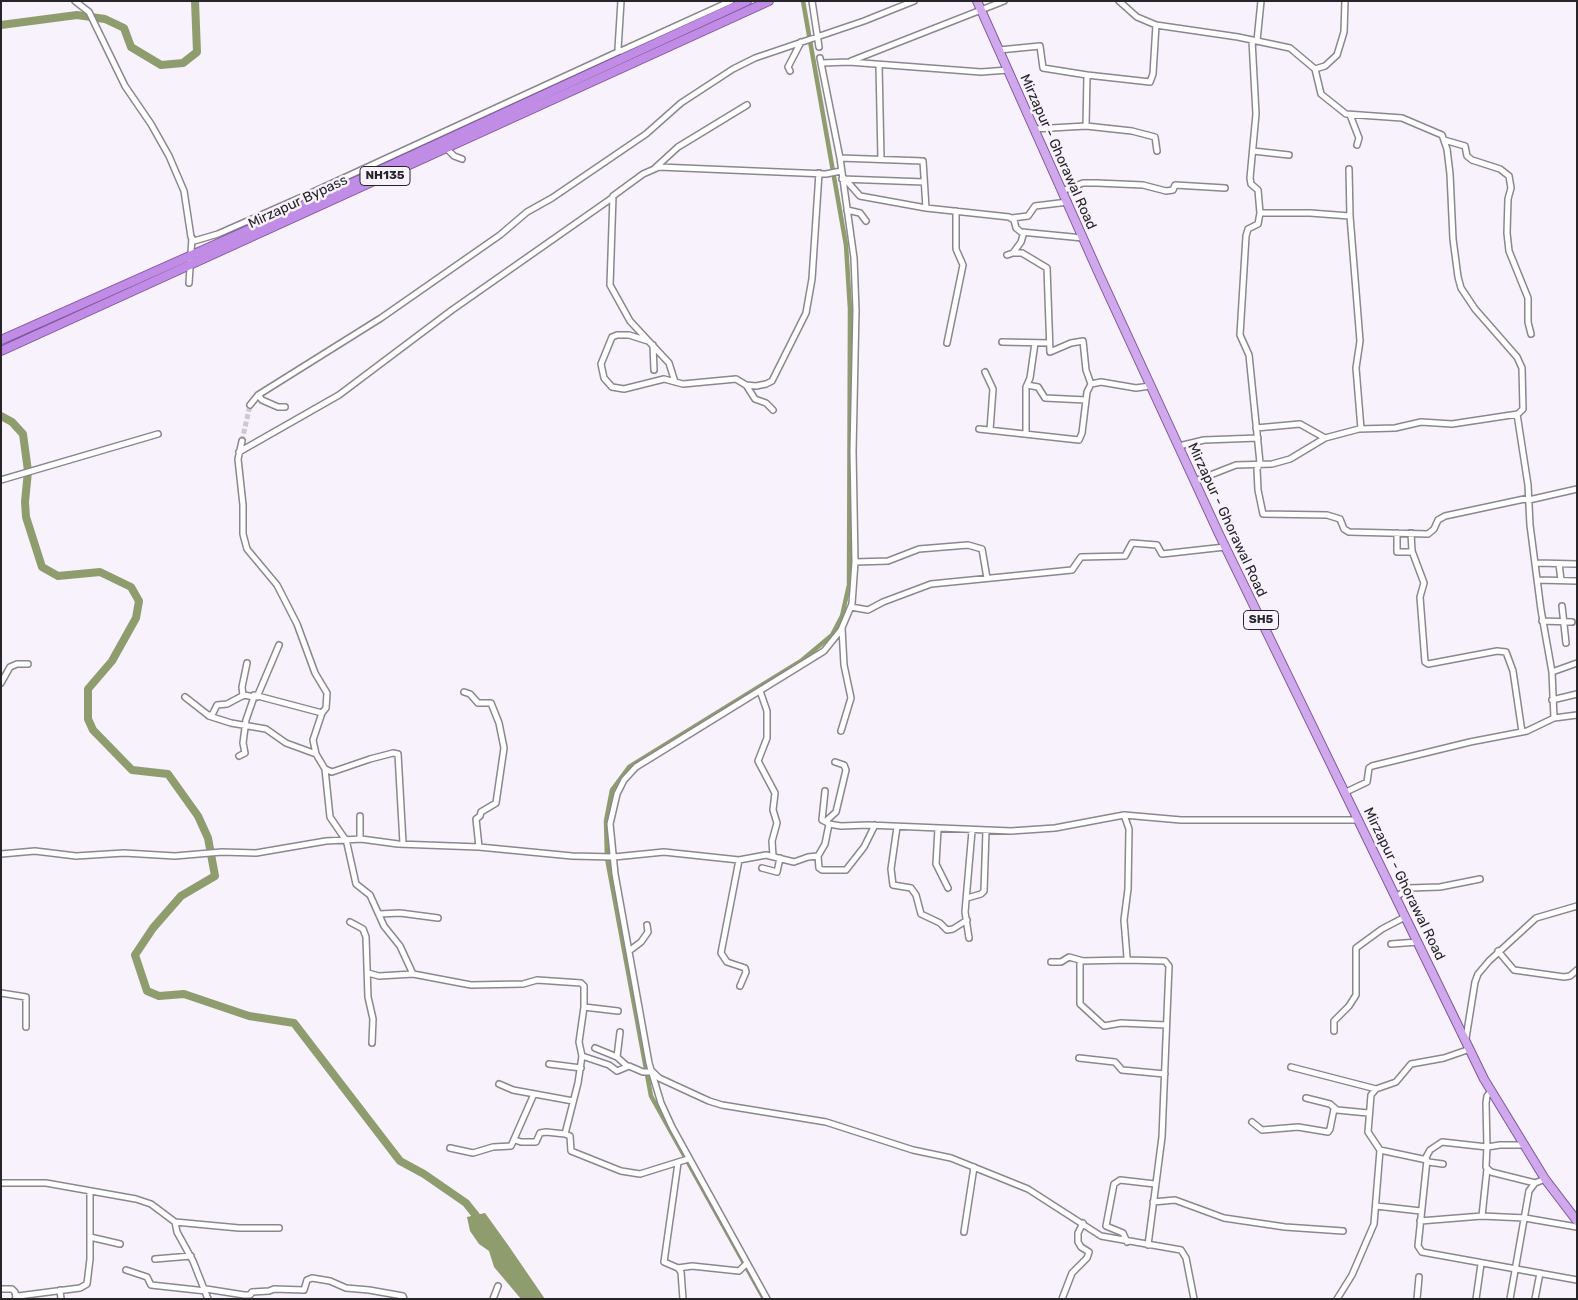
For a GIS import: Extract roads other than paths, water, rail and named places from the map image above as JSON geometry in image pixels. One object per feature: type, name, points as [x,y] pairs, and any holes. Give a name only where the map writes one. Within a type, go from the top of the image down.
[{"type":"highway","name":"Mirzapur Bypass","points":[[1,340],[190,256],[747,1]]},
{"type":"highway","name":"Mirzapur Bypass","points":[[1,351],[770,1]]},
{"type":"main road","name":"Mirzapur - Ghorawal Road","points":[[977,1],[1150,386],[1225,547],[1470,1049],[1491,1091],[1544,1179],[1577,1222]]},
{"type":"street","points":[[75,1],[90,16],[125,86],[151,124],[177,170],[187,202],[192,238],[189,266],[190,282]]},
{"type":"street","points":[[620,51],[621,1]]},
{"type":"street","points":[[192,238],[197,241],[218,234],[731,1]]},
{"type":"street","points":[[812,1],[819,47]]},
{"type":"street","points":[[250,405],[258,395],[382,318],[500,235],[520,218],[560,194],[652,130],[692,95],[747,62],[914,1]]},
{"type":"street","points":[[848,62],[1004,1]]},
{"type":"street","points":[[1120,1],[1137,17],[1156,25],[1290,48],[1315,69],[1321,94],[1343,112],[1350,115],[1402,118],[1437,132],[1444,140],[1451,182],[1453,239],[1458,277],[1470,302],[1511,349],[1520,363],[1523,372],[1523,409],[1517,414],[1452,424],[1421,422],[1395,428],[1361,429],[1325,438],[1290,459],[1276,463],[1236,465],[1194,481]]},
{"type":"street","points":[[1261,1],[1254,41],[1256,114],[1250,181],[1258,190],[1260,212],[1258,224],[1248,229],[1246,236],[1240,335],[1248,349],[1260,463],[1257,470],[1258,490],[1263,514],[1327,515],[1340,519],[1344,530],[1349,532],[1430,533],[1438,520],[1445,516],[1577,488]]},
{"type":"street","points":[[1315,69],[1324,66],[1337,55],[1344,32],[1345,1]]},
{"type":"street","points":[[999,50],[1040,46],[1043,68],[1150,82],[1153,74],[1156,25]]},
{"type":"street","points":[[790,70],[788,67],[804,40]]},
{"type":"street","points":[[1008,70],[982,72],[821,61],[840,158],[838,172],[860,196],[926,208],[1012,218],[1028,216],[1035,206],[1068,202]]},
{"type":"street","points":[[879,65],[881,159]]},
{"type":"street","points":[[1086,126],[1087,75]]},
{"type":"street","points":[[239,452],[340,395],[452,310],[612,198],[622,188],[655,168],[678,147],[747,105]]},
{"type":"street","points":[[1350,115],[1359,138],[1357,145]]},
{"type":"street","points":[[1034,129],[1086,126],[1148,134],[1157,140],[1157,152]]},
{"type":"street","points":[[1444,140],[1466,146],[1467,156],[1472,160],[1500,169],[1509,176],[1511,188],[1508,199],[1507,233],[1509,251],[1528,298],[1528,322],[1531,334]]},
{"type":"street","points":[[440,142],[454,156],[462,159]]},
{"type":"street","points":[[1253,151],[1290,154]]},
{"type":"street","points":[[840,158],[922,161],[926,208]]},
{"type":"street","points":[[655,168],[826,174],[838,172]]},
{"type":"street","points":[[1349,169],[1350,216],[1355,255],[1360,341],[1356,368],[1361,429]]},
{"type":"street","points":[[651,343],[629,335],[616,335],[612,337],[601,364],[604,378],[612,387],[620,390],[664,378],[688,384],[736,379],[746,384],[761,385],[772,381],[794,334],[804,319],[812,279],[819,173]]},
{"type":"street","points":[[843,179],[924,182]]},
{"type":"street","points":[[767,1299],[745,1265],[688,1159],[664,1112],[649,1071],[612,857],[610,816],[617,794],[636,767],[824,651],[842,627],[851,607],[855,562],[853,450],[856,310],[854,258],[843,179]]},
{"type":"street","points":[[1062,191],[1083,184],[1097,183],[1143,185],[1166,191],[1173,190],[1175,185],[1225,188]]},
{"type":"street","points":[[612,198],[610,285],[630,321],[669,363],[675,382]]},
{"type":"street","points":[[847,210],[860,213],[866,221]]},
{"type":"street","points":[[947,343],[963,265],[956,249],[956,210]]},
{"type":"street","points":[[1260,212],[1350,216]]},
{"type":"street","points":[[1012,218],[1018,230],[1024,232],[1083,238]]},
{"type":"street","points":[[1007,255],[1013,252],[1021,242],[1024,232]]},
{"type":"street","points":[[979,429],[1080,440],[1086,400],[1091,384],[1086,370],[1083,341],[1071,343],[1051,353],[1049,343],[1047,268],[1022,253],[1013,252]]},
{"type":"street","points":[[1002,342],[1049,343]]},
{"type":"street","points":[[651,343],[654,370]]},
{"type":"street","points":[[1026,434],[1026,385],[1030,378],[1035,343]]},
{"type":"street","points":[[985,372],[993,389],[990,430]]},
{"type":"street","points":[[1091,384],[1101,382],[1136,388],[1150,386]]},
{"type":"street","points":[[746,384],[755,399],[766,403],[773,410]]},
{"type":"street","points":[[1026,385],[1038,387],[1045,398],[1086,400]]},
{"type":"street","points":[[258,395],[262,400],[278,407],[285,407]]},
{"type":"street","points":[[1517,414],[1529,499],[1530,525],[1537,563],[1542,621],[1552,672],[1554,718]]},
{"type":"street","points":[[1256,428],[1300,424],[1325,438]]},
{"type":"street","points":[[1,480],[158,434]]},
{"type":"street","points":[[1179,446],[1204,440],[1258,438]]},
{"type":"street","points":[[242,441],[239,452],[245,542],[249,554],[269,573],[297,624],[315,673],[327,694],[326,708],[322,712],[314,740],[316,754],[325,769],[330,817],[345,839],[356,884],[368,891],[386,930],[402,950],[413,974]]},
{"type":"street","points":[[1397,533],[1397,552],[1412,552]]},
{"type":"street","points":[[1411,533],[1412,552],[1424,583],[1420,597],[1425,662],[1428,664],[1497,650],[1506,652],[1513,671],[1522,732]]},
{"type":"street","points":[[851,607],[868,610],[925,585],[1072,570],[1081,557],[1126,556],[1132,543],[1157,545],[1162,554],[1225,547]]},
{"type":"street","points":[[855,562],[888,561],[919,549],[968,545],[982,549],[987,578]]},
{"type":"street","points":[[1537,563],[1577,564]]},
{"type":"street","points":[[1559,564],[1561,580]]},
{"type":"street","points":[[1538,580],[1577,580]]},
{"type":"street","points":[[1562,606],[1566,643]]},
{"type":"street","points":[[1542,621],[1572,622]]},
{"type":"street","points":[[840,731],[851,698],[844,665],[842,627]]},
{"type":"street","points":[[239,756],[244,754],[243,743],[247,725],[246,720],[279,646]]},
{"type":"street","points":[[243,696],[242,687],[247,663]]},
{"type":"street","points":[[1,683],[10,667],[17,664],[28,664]]},
{"type":"street","points":[[1552,672],[1577,664]]},
{"type":"street","points":[[760,690],[767,711],[767,738],[758,761],[775,793],[773,810],[777,823],[772,841],[774,856]]},
{"type":"street","points":[[464,692],[470,694],[478,703],[491,703],[499,723],[504,748],[496,803],[481,812],[476,819],[479,847]]},
{"type":"street","points":[[1552,700],[1577,694]]},
{"type":"street","points":[[209,715],[212,715],[217,705],[228,704],[243,696],[322,712]]},
{"type":"street","points":[[185,697],[218,720],[266,728],[282,741],[316,754]]},
{"type":"street","points":[[1346,792],[1367,782],[1369,768],[1372,766],[1470,742],[1522,732],[1554,718],[1577,716]]},
{"type":"street","points":[[325,769],[332,772],[370,759],[393,753],[398,754],[403,843]]},
{"type":"street","points":[[835,762],[844,764],[846,770],[836,812],[828,823],[825,844],[818,856],[819,868],[822,870],[846,870],[867,843],[876,825]]},
{"type":"street","points":[[825,791],[822,820],[841,826],[876,825],[986,831],[1055,828],[1124,815],[1181,820],[1359,820]]},
{"type":"street","points":[[1124,815],[1129,829],[1128,889],[1124,920],[1124,942],[1128,960]]},
{"type":"street","points":[[360,816],[360,839]]},
{"type":"street","points":[[897,827],[891,869],[893,885],[911,888],[916,895],[920,914],[940,923],[947,930],[953,929],[967,920]]},
{"type":"street","points":[[938,829],[936,864],[948,888]]},
{"type":"street","points":[[969,938],[967,898],[972,831]]},
{"type":"street","points":[[967,898],[981,894],[984,891],[986,831]]},
{"type":"street","points":[[1,854],[35,851],[76,856],[124,852],[175,856],[222,852],[256,852],[345,839],[360,839],[398,844],[479,847],[604,857],[664,852],[739,860],[774,856],[794,862],[818,856]]},
{"type":"street","points":[[762,868],[777,872],[780,858]]},
{"type":"street","points":[[739,860],[721,953],[725,960],[745,968],[746,972],[740,986]]},
{"type":"street","points":[[1396,897],[1409,888],[1440,887],[1480,879]]},
{"type":"street","points":[[1466,1038],[1478,974],[1498,951],[1536,918],[1577,906]]},
{"type":"street","points":[[378,914],[400,913],[438,918]]},
{"type":"street","points":[[1334,1031],[1334,1021],[1349,1006],[1356,995],[1356,948],[1382,929],[1405,916]]},
{"type":"street","points":[[350,922],[360,927],[366,935],[368,997],[373,1018],[372,1043]]},
{"type":"street","points":[[629,951],[641,942],[648,932],[647,925]]},
{"type":"street","points":[[1391,944],[1418,942]]},
{"type":"street","points":[[1498,951],[1514,970],[1564,978],[1577,970]]},
{"type":"street","points":[[1051,962],[1059,963],[1068,958],[1083,961],[1165,961],[1169,964],[1162,1138],[1148,1246]]},
{"type":"street","points":[[1083,961],[1080,961],[1079,964],[1080,1004],[1101,1024],[1166,1025]]},
{"type":"street","points":[[368,973],[379,976],[413,974],[471,985],[523,984],[537,980],[581,983],[584,986],[584,1007],[579,1042],[582,1056],[581,1068],[565,1134]]},
{"type":"street","points":[[1,993],[26,997],[26,1027]]},
{"type":"street","points":[[584,1007],[618,1011]]},
{"type":"street","points":[[617,1057],[620,1032]]},
{"type":"street","points":[[595,1048],[617,1057],[627,1066],[649,1071],[659,1078],[722,1105],[822,1121],[974,1167],[1028,1189],[1101,1236],[1183,1252],[1194,1299]]},
{"type":"street","points":[[1337,1299],[1352,1274],[1374,1224],[1380,1150],[1368,1135],[1370,1095],[1376,1089],[1396,1082],[1411,1064],[1444,1058],[1470,1049]]},
{"type":"street","points":[[582,1056],[609,1064],[617,1071],[627,1066]]},
{"type":"street","points":[[1079,1058],[1115,1062],[1122,1070],[1165,1074]]},
{"type":"street","points":[[549,1064],[581,1068]]},
{"type":"street","points":[[1291,1066],[1376,1089]]},
{"type":"street","points":[[499,1084],[513,1090],[573,1101]]},
{"type":"street","points":[[1482,1216],[1487,1169],[1486,1103],[1487,1096],[1491,1091]]},
{"type":"street","points":[[450,1148],[473,1153],[493,1147],[509,1146],[515,1140],[534,1094]]},
{"type":"street","points":[[1306,1098],[1330,1104],[1334,1109],[1368,1113]]},
{"type":"street","points":[[1252,1122],[1262,1130],[1298,1127],[1328,1132],[1334,1109]]},
{"type":"street","points":[[515,1140],[528,1143],[536,1142],[540,1133],[565,1134],[570,1136],[572,1152],[621,1171],[643,1174],[688,1159]]},
{"type":"street","points":[[1525,1145],[1487,1147],[1442,1142],[1430,1150],[1427,1161],[1418,1246],[1422,1252],[1577,1280]]},
{"type":"street","points":[[1380,1150],[1443,1164]]},
{"type":"street","points":[[680,1162],[663,1255],[664,1262],[678,1268],[692,1266],[739,1271],[745,1265]]},
{"type":"street","points":[[964,1232],[974,1167]]},
{"type":"street","points":[[1487,1169],[1535,1183]]},
{"type":"street","points":[[1510,1299],[1529,1191],[1535,1183],[1544,1179]]},
{"type":"street","points":[[1127,1242],[1123,1233],[1106,1226],[1114,1184],[1120,1180],[1155,1184]]},
{"type":"street","points":[[1,1183],[39,1182],[90,1193],[145,1201],[175,1222],[248,1229],[279,1228]]},
{"type":"street","points":[[1,1289],[12,1289],[15,1292],[16,1298],[80,1288],[87,1284],[90,1193]]},
{"type":"street","points":[[1153,1202],[1175,1200],[1224,1218],[1285,1227],[1343,1231]]},
{"type":"street","points":[[1376,1206],[1421,1211]]},
{"type":"street","points":[[1420,1221],[1482,1216],[1525,1218],[1577,1226]]},
{"type":"street","points":[[175,1222],[177,1232],[208,1299]]},
{"type":"street","points":[[1062,1299],[1072,1273],[1087,1258],[1090,1252],[1078,1242],[1078,1233],[1083,1223]]},
{"type":"street","points":[[90,1237],[120,1244]]},
{"type":"street","points":[[155,1259],[189,1257]]},
{"type":"street","points":[[1476,1299],[1481,1264]]},
{"type":"street","points":[[678,1268],[681,1272],[683,1299]]},
{"type":"street","points":[[126,1270],[148,1278],[152,1285],[244,1295],[250,1295],[252,1292],[269,1292],[274,1289],[304,1290],[307,1280],[312,1278],[330,1280],[346,1288],[403,1296],[404,1299]]},
{"type":"street","points":[[1535,1299],[1540,1273]]},
{"type":"street","points":[[1416,1299],[1419,1277]]},
{"type":"street","points":[[493,1299],[498,1286]]},
{"type":"street","points":[[60,1290],[61,1299]]},
{"type":"waterway","points":[[1,25],[77,15],[105,19],[124,28],[131,47],[161,65],[183,63],[197,52],[195,1]]},
{"type":"waterway","points":[[764,1299],[651,1096],[607,858],[606,821],[612,790],[629,767],[801,661],[832,635],[842,616],[849,585],[850,309],[846,245],[803,1]]},
{"type":"waterway","points":[[1,416],[12,422],[23,434],[28,471],[25,502],[26,517],[42,567],[58,576],[100,572],[131,587],[139,601],[136,618],[112,661],[88,689],[88,719],[93,730],[132,770],[168,774],[198,816],[208,838],[215,876],[181,896],[153,928],[135,955],[147,991],[159,996],[184,994],[249,1016],[294,1023],[400,1161],[424,1174],[466,1203],[481,1222]]},
{"type":"tunnel","points":[[242,441],[250,405]]}]
